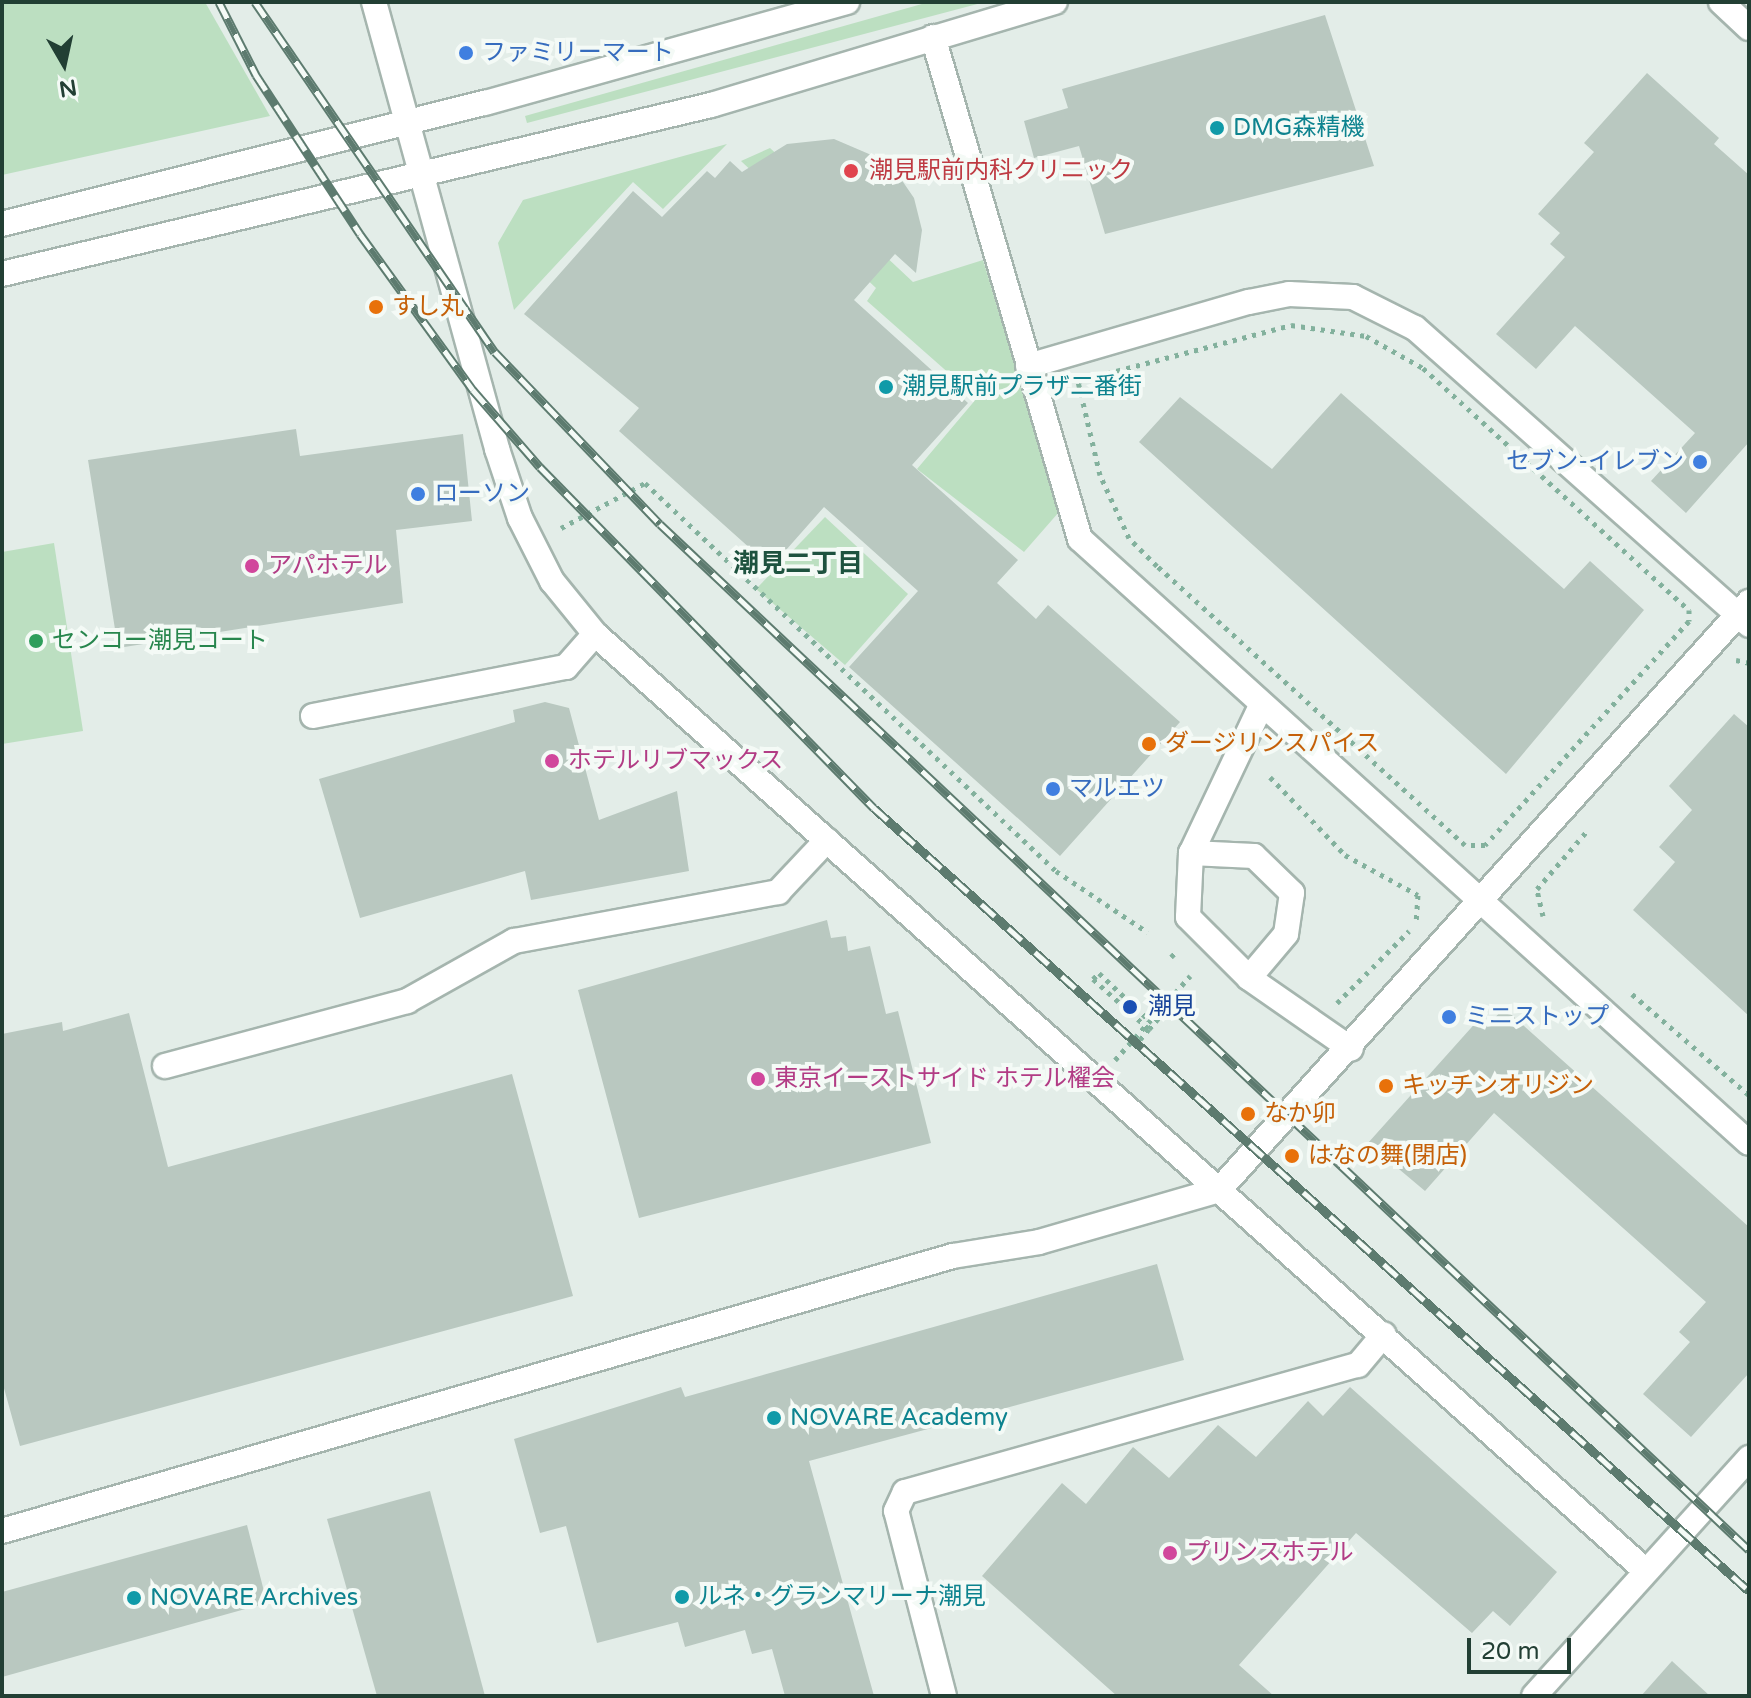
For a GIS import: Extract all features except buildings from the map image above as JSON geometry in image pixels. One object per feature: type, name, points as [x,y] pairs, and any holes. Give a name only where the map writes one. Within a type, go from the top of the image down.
[{"type":"street","points":[[374,2],[520,518],[552,581],[595,634],[1384,1334],[1646,1571]]},
{"type":"street","points":[[2,224],[407,124],[847,2]]},
{"type":"street","points":[[2,274],[711,105],[1055,2]]},
{"type":"street","points":[[1721,2],[1749,28]]},
{"type":"street","points":[[933,37],[1080,539],[1260,708],[1749,1143]]},
{"type":"street","points":[[2,1531],[953,1256],[1039,1242],[1219,1190],[1745,614],[1415,328],[1353,297],[1289,294],[1249,302],[1028,366]]},
{"type":"street","points":[[313,716],[566,667],[595,634]]},
{"type":"street","points":[[1260,708],[1191,853],[1188,917],[1249,978],[1351,1049]]},
{"type":"street","points":[[165,1066],[407,1001],[514,941],[778,892],[827,840]]},
{"type":"street","points":[[1191,853],[1254,856],[1292,893],[1286,934],[1249,978]]},
{"type":"street","points":[[944,1696],[896,1511],[905,1492],[1358,1365],[1384,1334]]},
{"type":"street","points":[[1534,1696],[1749,1458]]},
{"type":"path","points":[[1291,325],[1366,336],[1423,368],[1689,610],[1689,621],[1485,845],[1465,845],[1129,538],[1100,475],[1078,381],[1291,325]]},
{"type":"path","points":[[561,528],[645,483],[1056,871],[1147,932]]},
{"type":"path","points":[[1723,673],[1733,661],[1749,663]]},
{"type":"path","points":[[1270,777],[1345,855],[1418,895],[1418,921],[1333,1007]]},
{"type":"path","points":[[1554,926],[1543,916],[1537,889],[1599,817]]},
{"type":"path","points":[[1149,1029],[1093,979],[1099,973],[1150,1021]]},
{"type":"path","points":[[1115,1060],[1190,976]]},
{"type":"path","points":[[1623,986],[1749,1095]]},
{"type":"path","points":[[1139,1041],[1162,1014]]},
{"type":"green space","points":[[2,2],[205,2],[270,116],[2,175]]},
{"type":"green space","points":[[929,2],[985,2],[527,123],[525,116]]},
{"type":"green space","points":[[727,144],[663,209],[633,182],[514,310],[498,243],[523,200]]},
{"type":"green space","points":[[770,148],[913,282],[983,260],[1059,512],[1024,552],[917,469],[977,398],[867,301],[876,288],[741,161]]},
{"type":"green space","points":[[825,517],[908,594],[845,665],[756,589]]},
{"type":"green space","name":"センコー潮見コート","points":[[54,543],[83,731],[2,744],[2,552]]},
{"type":"railway","points":[[219,2],[256,75],[360,234],[473,390],[540,467],[874,808],[1749,1591]]},
{"type":"railway","points":[[255,2],[495,352],[660,524],[1749,1550]]},
{"type":"place","name":"ファミリーマート","points":[[466,53]]},
{"type":"place","name":"DMG森精機","points":[[1217,128]]},
{"type":"place","name":"潮見駅前内科クリニック","points":[[851,171]]},
{"type":"place","name":"すし丸","points":[[376,307]]},
{"type":"place","name":"潮見駅前プラザ二番街","points":[[886,387]]},
{"type":"place","name":"セブン-イレブン","points":[[1700,462]]},
{"type":"place","name":"ローソン","points":[[418,494]]},
{"type":"place","name":"アパホテル","points":[[252,566]]},
{"type":"place","name":"センコー潮見コート","points":[[36,641]]},
{"type":"place","name":"ダージリンスパイス","points":[[1149,744]]},
{"type":"place","name":"ホテルリブマックス","points":[[552,761]]},
{"type":"place","name":"マルエツ","points":[[1053,789]]},
{"type":"place","name":"潮見","points":[[1130,1007]]},
{"type":"place","name":"ミニストップ","points":[[1449,1017]]},
{"type":"place","name":"東京イーストサイド ホテル櫂会","points":[[758,1079]]},
{"type":"place","name":"キッチンオリジン","points":[[1386,1086]]},
{"type":"place","name":"なか卯","points":[[1248,1114]]},
{"type":"place","name":"はなの舞(閉店)","points":[[1292,1156]]},
{"type":"place","name":"NOVARE Academy","points":[[774,1418]]},
{"type":"place","name":"プリンスホテル","points":[[1170,1553]]},
{"type":"place","name":"ルネ・グランマリーナ潮見","points":[[682,1597]]},
{"type":"place","name":"NOVARE Archives","points":[[134,1598]]},
{"type":"district","name":"潮見二丁目","points":[[798,564]]}]
